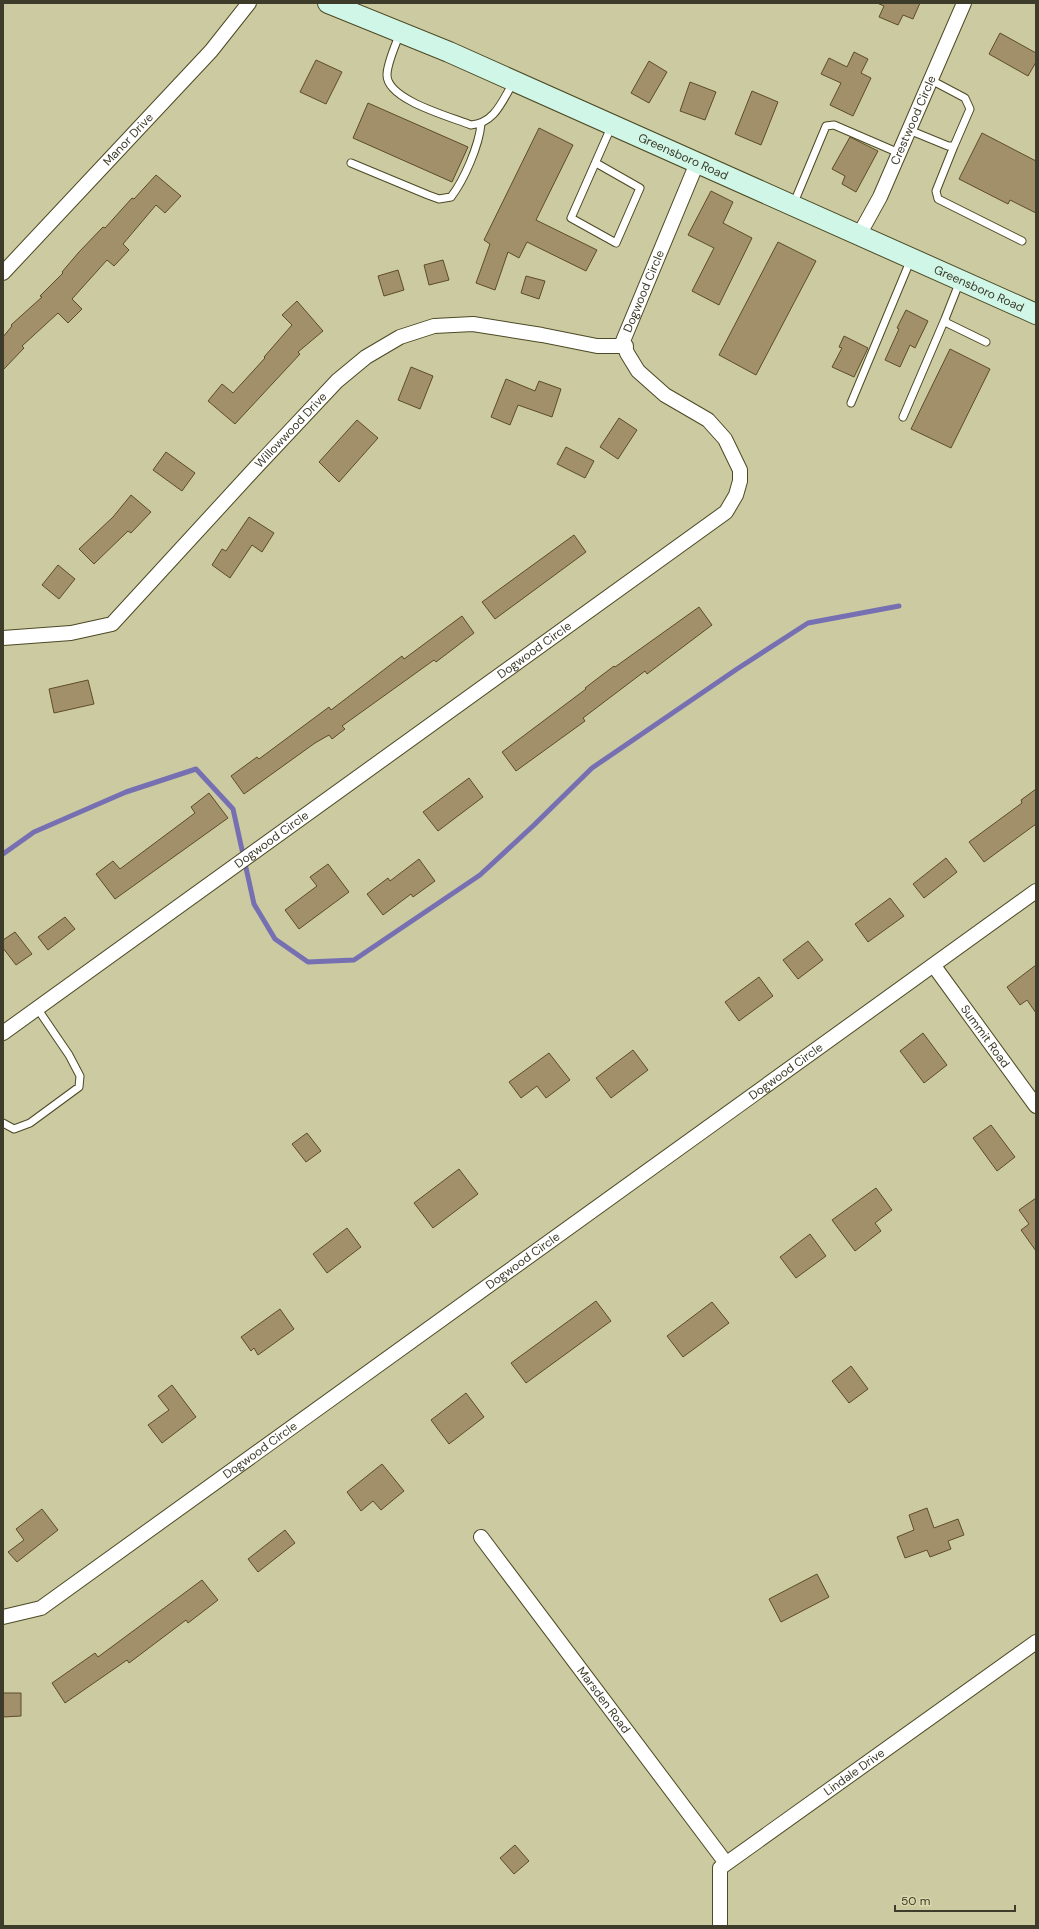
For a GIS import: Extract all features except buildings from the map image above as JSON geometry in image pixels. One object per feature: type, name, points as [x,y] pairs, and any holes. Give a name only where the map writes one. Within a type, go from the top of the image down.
[{"type":"main road","name":"Greensboro Road","points":[[328,3],[514,81],[1036,314]]},
{"type":"street","name":"Manor Drive","points":[[3,273],[212,51],[249,3]]},
{"type":"street","name":"Crestwood Circle","points":[[859,235],[880,197],[964,3]]},
{"type":"street","name":"Dogwood Circle","points":[[3,1033],[726,512],[736,495],[740,481],[740,470],[725,439],[708,420],[665,395],[638,371],[627,354],[626,346],[623,341],[697,163]]},
{"type":"street","name":"Willowwood Drive","points":[[3,638],[71,633],[112,624],[253,469],[337,381],[366,357],[400,337],[434,326],[473,324],[542,335],[596,346],[626,346]]},
{"type":"street","name":"Dogwood Circle","points":[[3,1617],[41,1608],[934,966],[1036,891]]},
{"type":"street","name":"Summit Road","points":[[934,966],[1036,1106]]},
{"type":"street","name":"Marsden Road","points":[[481,1537],[726,1863]]},
{"type":"street","name":"Lindale Drive","points":[[726,1863],[1036,1642]]},
{"type":"street","points":[[720,1926],[720,1868],[726,1863]]},
{"type":"lane","points":[[400,32],[387,73],[391,88],[409,100],[471,125],[481,124],[496,112],[514,81]]},
{"type":"lane","points":[[930,80],[965,98],[970,109],[936,191],[938,199],[1022,241]]},
{"type":"lane","points":[[351,163],[439,199],[451,197],[463,177],[477,142],[481,124]]},
{"type":"lane","points":[[596,163],[640,188],[616,242],[571,218],[612,125]]},
{"type":"lane","points":[[792,205],[826,126],[834,126],[899,153]]},
{"type":"lane","points":[[909,130],[948,146],[954,146]]},
{"type":"lane","points":[[851,403],[912,259]]},
{"type":"lane","points":[[903,417],[960,280]]},
{"type":"lane","points":[[945,318],[947,323],[986,342]]},
{"type":"lane","points":[[3,1123],[14,1129],[30,1123],[79,1087],[80,1076],[37,1008]]},
{"type":"waterway","points":[[3,854],[34,832],[126,792],[196,769],[233,809],[254,904],[275,939],[308,962],[354,960],[480,875],[592,768],[737,669],[808,623],[899,606]]}]
